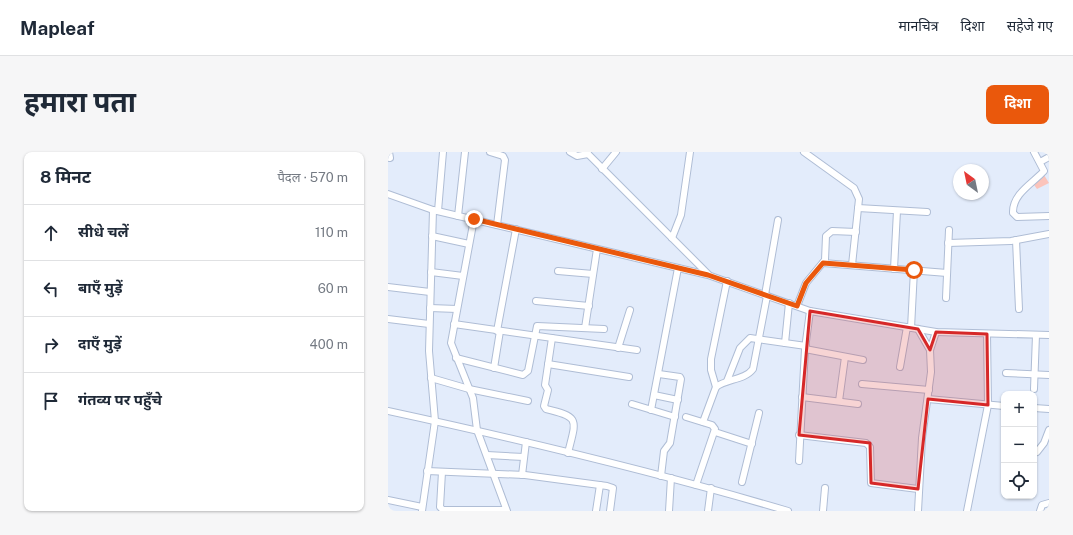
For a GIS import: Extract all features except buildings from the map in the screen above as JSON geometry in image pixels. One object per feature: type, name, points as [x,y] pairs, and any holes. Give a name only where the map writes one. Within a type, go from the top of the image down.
[{"type":"street","points":[[388,500],[422,509],[435,421],[429,355],[429,324],[432,236],[443,152]]},
{"type":"street","points":[[458,216],[465,152]]},
{"type":"street","points":[[490,152],[501,154],[505,160],[497,225]]},
{"type":"street","points":[[570,152],[577,156],[587,153],[708,275]]},
{"type":"street","points":[[602,169],[616,152]]},
{"type":"street","points":[[672,238],[681,215],[690,152]]},
{"type":"street","points":[[804,152],[854,188],[859,199],[852,265]]},
{"type":"street","points":[[1034,152],[1044,171],[1024,188],[1014,205],[1013,213],[1017,218],[1049,216]]},
{"type":"street","points":[[1040,162],[1049,157]]},
{"type":"street","points":[[388,194],[458,216],[708,275],[810,311],[936,332],[1049,335]]},
{"type":"street","points":[[858,208],[927,212]]},
{"type":"street","points":[[894,269],[897,210]]},
{"type":"street","points":[[442,472],[440,507],[443,510],[507,510],[477,430],[475,405],[451,343],[456,309],[474,219]]},
{"type":"street","points":[[716,387],[751,372],[759,338],[778,220]]},
{"type":"street","points":[[494,368],[516,229]]},
{"type":"street","points":[[797,306],[806,283],[825,260],[826,236],[838,230],[856,232]]},
{"type":"street","points":[[946,298],[949,230]]},
{"type":"street","points":[[948,243],[1016,240],[1049,234]]},
{"type":"street","points":[[432,236],[469,244]]},
{"type":"street","points":[[1016,240],[1020,309]]},
{"type":"street","points":[[585,328],[597,248]]},
{"type":"street","points":[[823,263],[947,273]]},
{"type":"street","points":[[651,410],[678,268]]},
{"type":"street","points":[[900,367],[909,328],[914,270]]},
{"type":"street","points":[[558,271],[593,274]]},
{"type":"street","points":[[431,272],[463,276]]},
{"type":"street","points":[[703,422],[716,387],[711,370],[711,359],[727,281]]},
{"type":"street","points":[[388,288],[430,292]]},
{"type":"street","points":[[536,301],[589,306]]},
{"type":"street","points":[[785,343],[789,303]]},
{"type":"street","points":[[430,308],[456,309]]},
{"type":"street","points":[[618,348],[630,310]]},
{"type":"street","points":[[799,461],[799,435],[805,348],[810,311]]},
{"type":"street","points":[[388,319],[429,324]]},
{"type":"street","points":[[454,324],[637,350]]},
{"type":"street","points":[[456,358],[525,375],[528,371],[536,328],[540,325],[604,329]]},
{"type":"street","points":[[918,329],[930,350]]},
{"type":"street","points":[[918,511],[918,489],[922,438],[931,372],[930,350],[936,332]]},
{"type":"street","points":[[967,511],[988,405],[987,334]]},
{"type":"street","points":[[1034,389],[1036,335]]},
{"type":"street","points":[[552,338],[545,385],[548,390],[544,408],[567,414],[573,420],[575,426],[568,453]]},
{"type":"street","points":[[727,381],[740,348],[750,338],[759,338],[785,343],[863,360]]},
{"type":"street","points":[[839,401],[844,357]]},
{"type":"street","points":[[548,364],[629,377]]},
{"type":"street","points":[[1006,373],[1049,375]]},
{"type":"street","points":[[659,374],[681,378],[670,444],[664,451],[661,476]]},
{"type":"street","points":[[431,378],[469,389],[528,401]]},
{"type":"street","points":[[862,384],[929,390]]},
{"type":"street","points":[[654,395],[678,400]]},
{"type":"street","points":[[802,397],[858,404]]},
{"type":"street","points":[[928,399],[1001,406]]},
{"type":"street","points":[[632,404],[675,417]]},
{"type":"street","points":[[1037,408],[1049,409]]},
{"type":"street","points":[[388,411],[477,430],[671,478],[711,488],[788,511]]},
{"type":"street","points":[[742,482],[759,413]]},
{"type":"street","points":[[686,417],[714,427],[715,432],[696,485]]},
{"type":"street","points":[[1037,452],[1048,437],[1049,430]]},
{"type":"street","points":[[715,432],[752,444]]},
{"type":"street","points":[[799,435],[866,443],[870,447],[871,483],[918,489]]},
{"type":"street","points":[[522,475],[526,442]]},
{"type":"street","points":[[487,455],[524,457]]},
{"type":"street","points":[[428,471],[522,475],[600,485],[613,488],[610,511]]},
{"type":"street","points":[[669,511],[671,478]]},
{"type":"street","points":[[596,511],[600,485]]},
{"type":"street","points":[[708,511],[711,488]]},
{"type":"street","points":[[823,511],[825,488]]},
{"type":"street","points":[[1040,511],[1042,506],[1049,503]]},
{"type":"street","points":[[762,511],[763,504]]},
{"type":"highlighted area","points":[[810,311],[918,329],[930,350],[936,332],[987,334],[988,405],[928,399],[918,489],[871,483],[870,443],[799,435]]},
{"type":"route","points":[[474,219],[708,275],[797,306],[806,283],[823,263],[914,270]]}]
